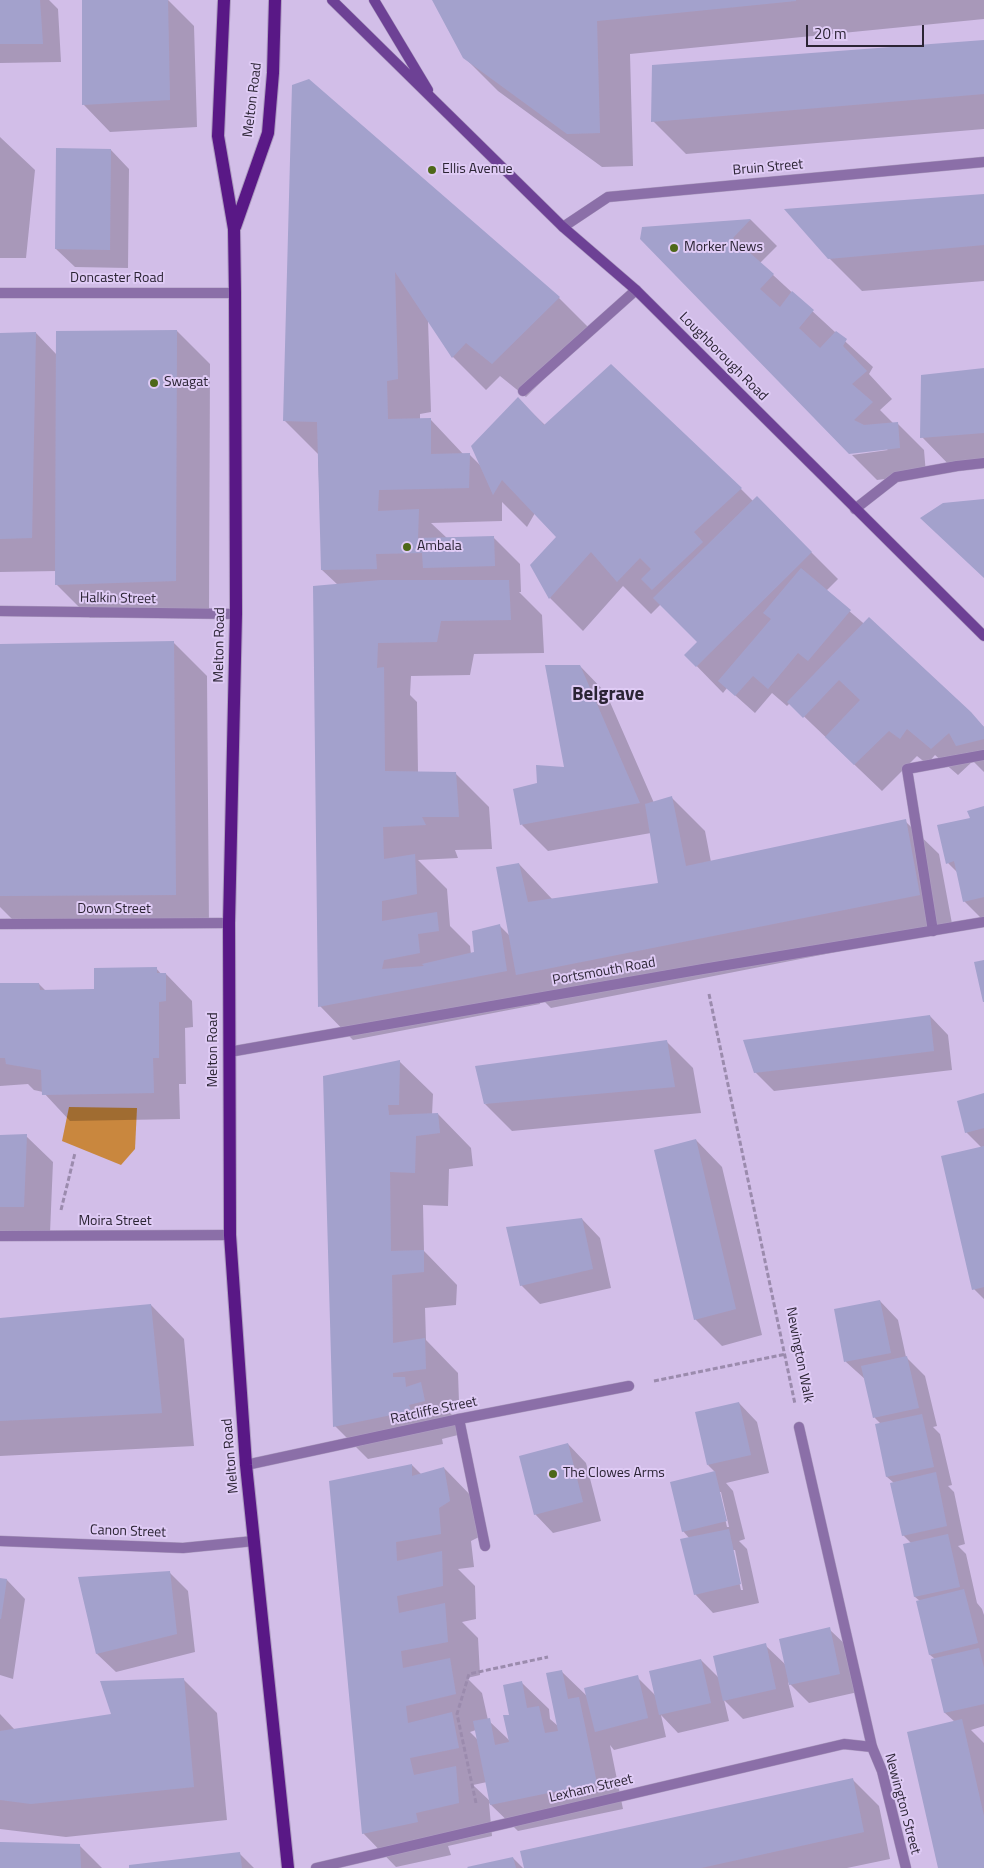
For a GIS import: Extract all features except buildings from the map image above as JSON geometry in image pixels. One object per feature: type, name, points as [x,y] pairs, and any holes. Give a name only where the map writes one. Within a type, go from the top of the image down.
[{"type":"main road","name":"Melton Road","points":[[224,0],[218,136],[234,229],[235,293],[236,614],[229,923],[230,1235],[246,1465],[288,1868]]},
{"type":"main road","name":"Melton Road","points":[[234,229],[268,133],[273,73],[275,0]]},
{"type":"street","name":"Loughborough Road","points":[[332,0],[563,226],[636,290],[984,636]]},
{"type":"street","name":"Loughborough Road","points":[[374,0],[437,104]]},
{"type":"street","name":"Bruin Street","points":[[563,226],[608,197],[984,162]]},
{"type":"street","points":[[523,390],[636,290]]},
{"type":"street","name":"Doncaster Road","points":[[0,293],[235,293]]},
{"type":"street","points":[[855,509],[896,477],[984,463]]},
{"type":"street","name":"Halkin Street","points":[[0,612],[236,614]]},
{"type":"street","points":[[933,931],[907,769],[984,755]]},
{"type":"street","name":"Portsmouth Road","points":[[229,1052],[703,968],[984,922]]},
{"type":"street","name":"Down Street","points":[[0,924],[229,923]]},
{"type":"street","name":"Moira Street","points":[[0,1236],[230,1235]]},
{"type":"street","name":"Ratcliffe Street","points":[[246,1465],[460,1419],[629,1386]]},
{"type":"street","points":[[460,1419],[485,1546]]},
{"type":"street","points":[[799,1427],[872,1747]]},
{"type":"street","name":"Canon Street","points":[[0,1541],[183,1548],[254,1541]]},
{"type":"street","name":"Lexham Street","points":[[316,1868],[844,1744],[872,1747]]},
{"type":"street","name":"Newington Street","points":[[872,1747],[882,1771],[906,1868]]},
{"type":"path","name":"Newington Walk","points":[[703,968],[786,1354],[799,1427]]},
{"type":"path","points":[[60,1236],[61,1214],[75,1153]]},
{"type":"path","points":[[629,1386],[786,1354]]},
{"type":"path","points":[[482,1829],[457,1714],[469,1674],[548,1657]]},
{"type":"shaded area","points":[[69,1107],[137,1108],[135,1149],[121,1165],[62,1141]]},
{"type":"place","name":"Ellis Avenue","points":[[432,170]]},
{"type":"place","name":"Morker News","points":[[674,248]]},
{"type":"place","name":"Swagat","points":[[154,383]]},
{"type":"place","name":"Ambala","points":[[407,547]]},
{"type":"place","name":"The Clowes Arms","points":[[553,1474]]},
{"type":"district","name":"Belgrave","points":[[608,695]]}]
